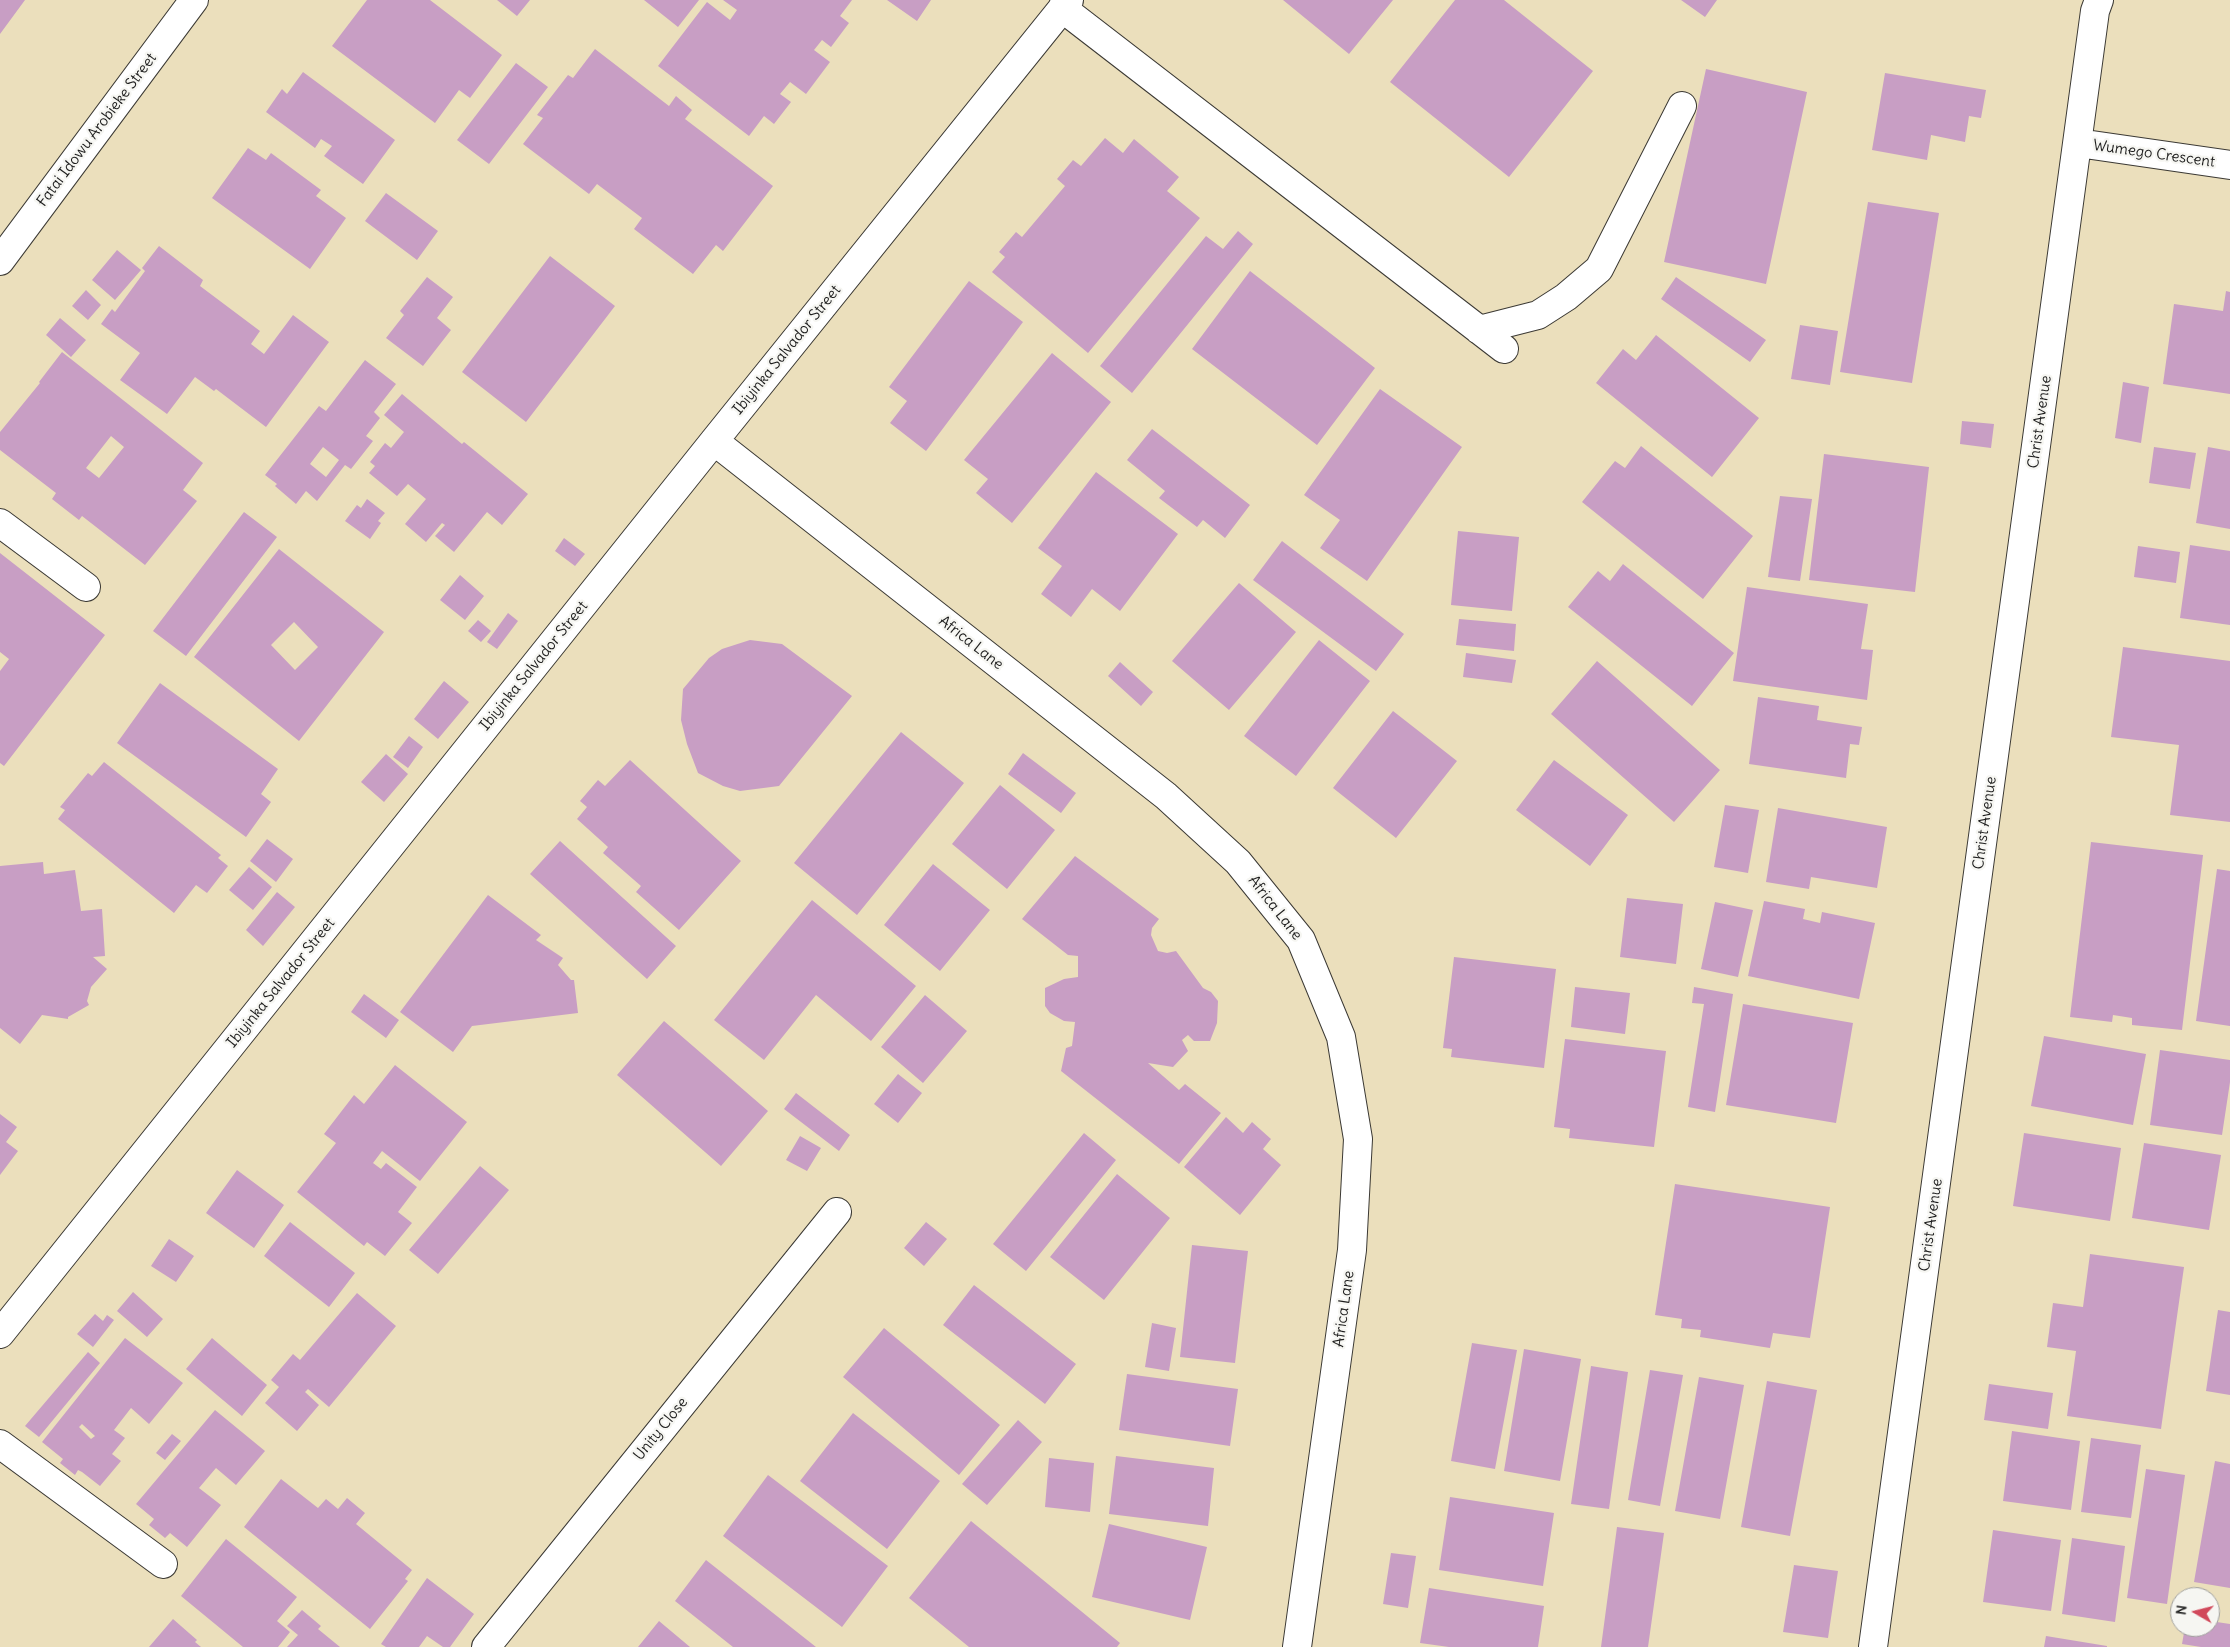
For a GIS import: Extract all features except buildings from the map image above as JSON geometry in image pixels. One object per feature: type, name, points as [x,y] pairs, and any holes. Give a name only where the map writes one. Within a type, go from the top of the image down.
[{"type":"street","name":"Fatai Idowu Arobieke Street","points":[[0,261],[194,0]]},
{"type":"street","name":"Christ Avenue","points":[[1873,1647],[2095,11],[2099,0]]},
{"type":"street","points":[[1066,4],[1504,349]]},
{"type":"street","name":"Ibiyinka Salvador Street","points":[[0,1334],[1066,4]]},
{"type":"street","points":[[1478,330],[1538,315],[1566,297],[1599,269],[1682,106]]},
{"type":"street","name":"Wumego Crescent","points":[[2078,143],[2230,165]]},
{"type":"street","name":"Africa Lane","points":[[714,441],[1166,796],[1238,862],[1301,940],[1341,1037],[1358,1140],[1352,1250],[1297,1647]]},
{"type":"street","points":[[0,523],[86,587]]},
{"type":"street","name":"Unity Close","points":[[486,1647],[837,1212]]},
{"type":"street","points":[[0,1444],[163,1564]]}]
